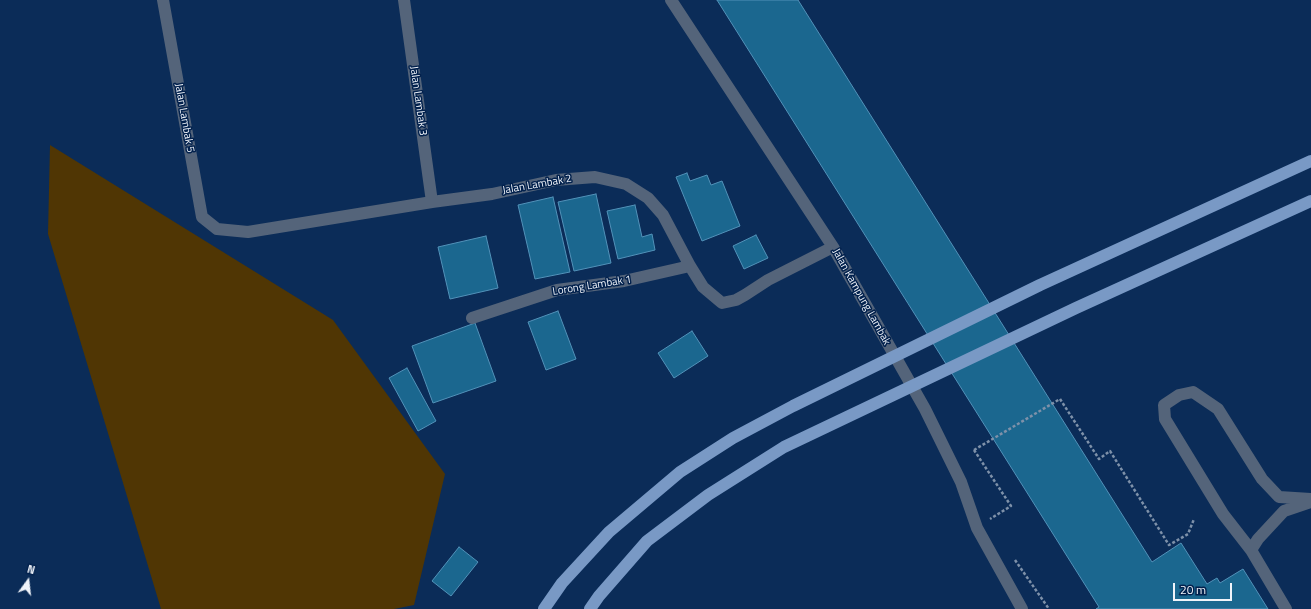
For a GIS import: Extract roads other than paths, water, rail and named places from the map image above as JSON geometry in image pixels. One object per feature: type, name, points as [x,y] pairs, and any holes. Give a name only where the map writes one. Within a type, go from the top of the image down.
[{"type":"main road","points":[[544,609],[562,583],[609,532],[680,472],[733,438],[794,406],[1040,285],[1311,161]]},
{"type":"main road","points":[[590,609],[599,596],[647,541],[708,495],[784,448],[1076,308],[1311,200]]},
{"type":"street","name":"Jalan Lambak 5","points":[[159,0],[164,5],[202,216],[217,229]]},
{"type":"street","name":"Jalan Lambak 3","points":[[404,0],[432,202]]},
{"type":"street","name":"Jalan Kampung Lambak","points":[[672,0],[833,247],[925,409],[961,482],[977,528],[1022,609]]},
{"type":"street","name":"Jalan Lambak 2","points":[[217,229],[248,232],[432,202],[492,194],[556,180],[595,177],[626,184],[648,198],[663,215],[703,287],[722,303],[736,300],[745,296],[768,280],[833,247]]},
{"type":"street","name":"Lorong Lambak 1","points":[[472,318],[557,290],[624,281],[690,266]]},
{"type":"street","points":[[1286,609],[1251,550],[1223,514],[1165,419],[1164,405],[1179,395],[1193,392],[1218,409],[1262,479],[1280,496],[1311,499]]},
{"type":"street","points":[[1251,550],[1258,539],[1284,511],[1311,502]]}]
